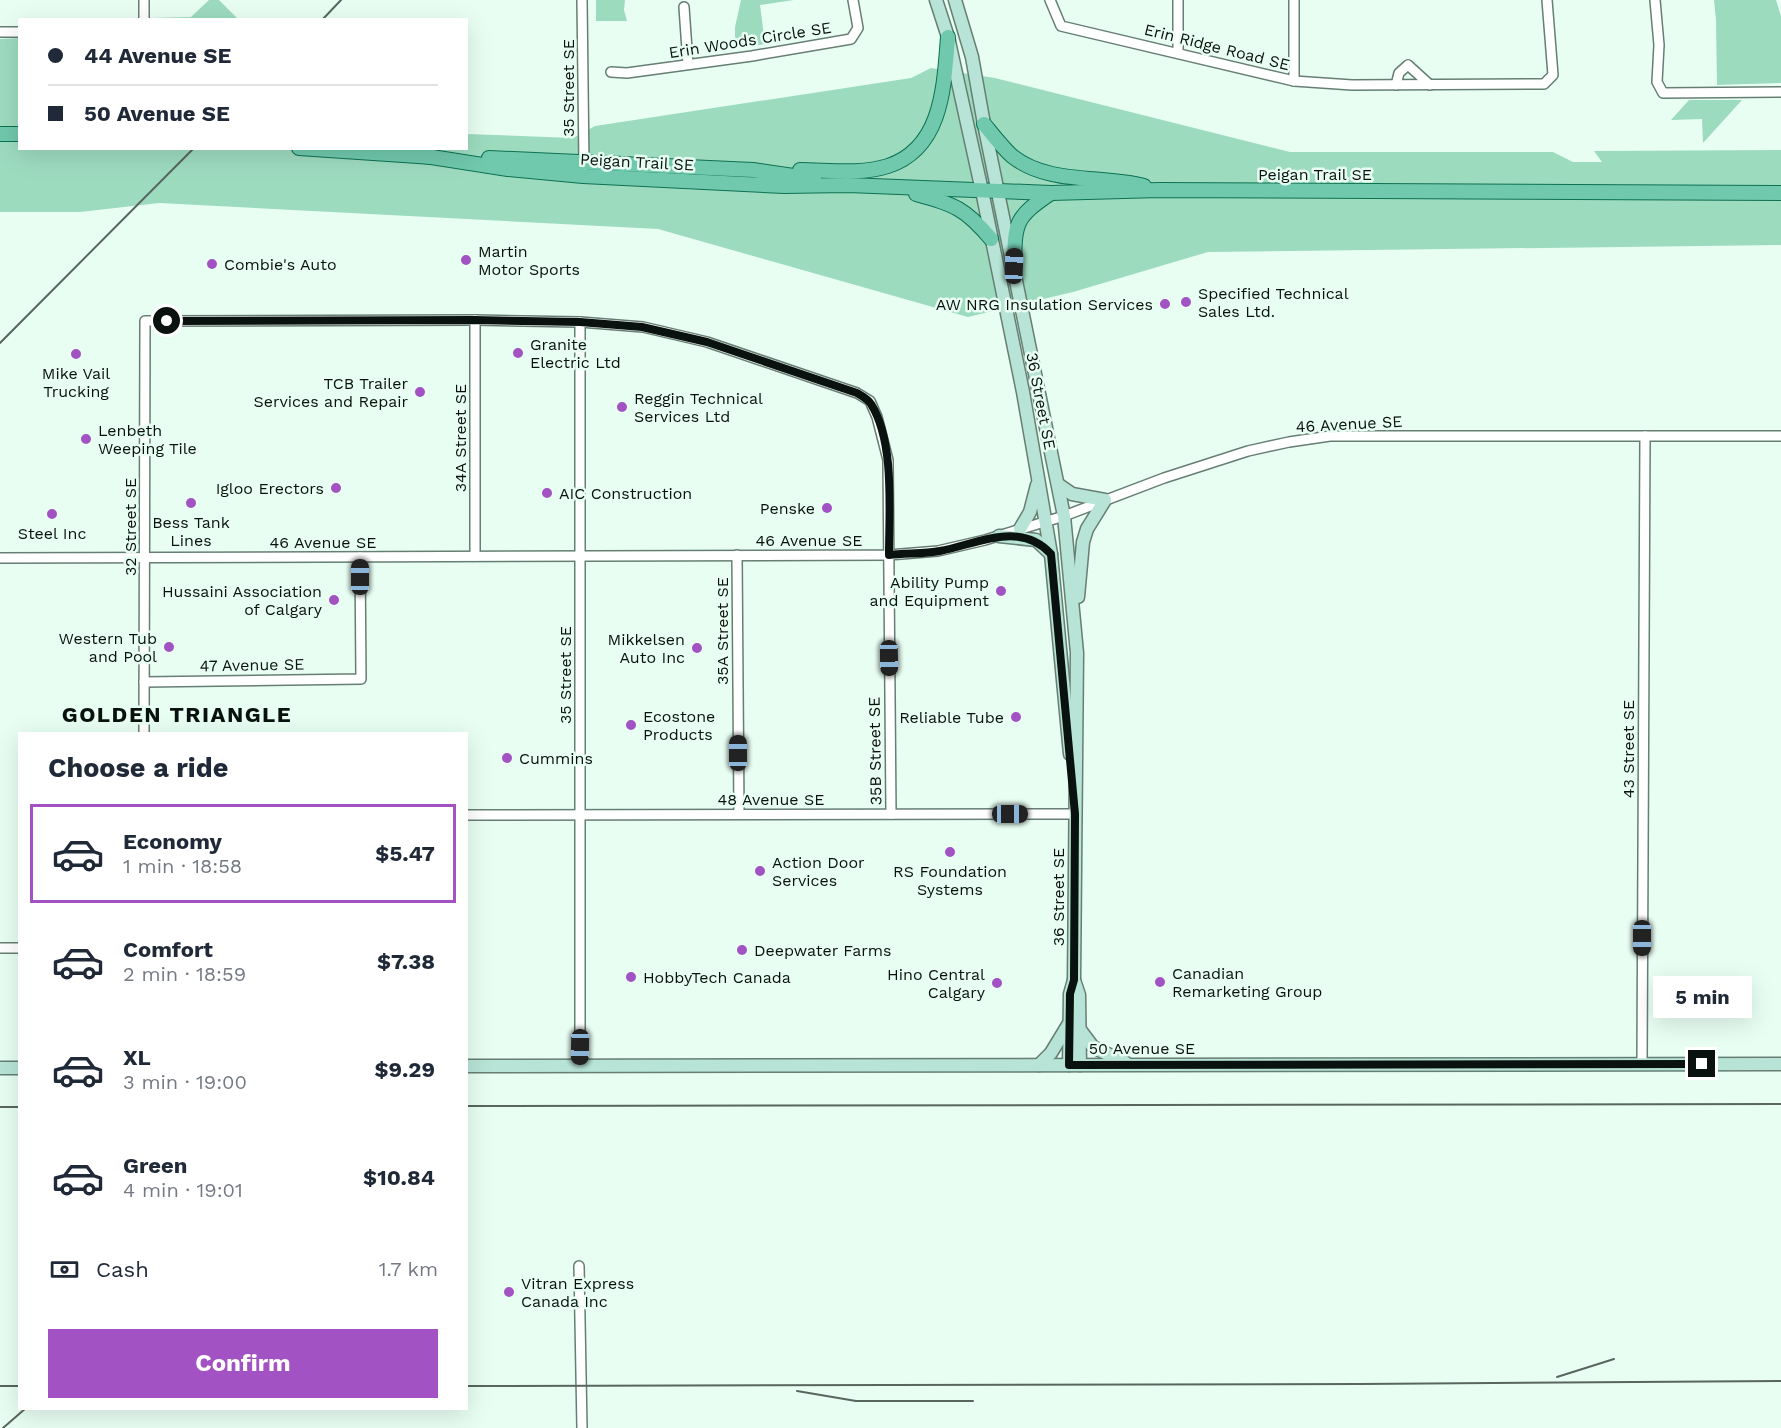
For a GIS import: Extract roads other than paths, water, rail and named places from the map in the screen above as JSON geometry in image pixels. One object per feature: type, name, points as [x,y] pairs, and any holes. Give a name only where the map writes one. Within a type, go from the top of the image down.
[{"type":"main road","points":[[753,170],[859,171],[887,166],[906,158],[921,144],[934,124],[942,94],[948,37]]},
{"type":"main road","points":[[984,124],[1013,156],[1040,171],[1126,182],[1160,190]]},
{"type":"main road","points":[[0,134],[18,134]]},
{"type":"main road","name":"Peigan Trail SE","points":[[330,150],[753,170],[848,185]]},
{"type":"main road","name":"Peigan Trail SE","points":[[425,156],[508,169],[583,176],[784,186],[848,185],[999,192],[1160,190],[1781,193]]},
{"type":"main road","points":[[888,187],[936,199],[965,212],[991,239]]},
{"type":"main road","points":[[1014,266],[1015,237],[1021,217],[1029,207],[1050,193]]},
{"type":"street","points":[[144,0],[144,18]]},
{"type":"street","name":"35 Street SE","points":[[582,0],[583,176]]},
{"type":"street","name":"Erin Woods Circle SE","points":[[611,72],[627,73],[752,56],[851,39],[858,28],[853,0]]},
{"type":"street","name":"36 Street SE","points":[[936,0],[948,37],[982,191],[1023,392],[1046,521],[1075,814]]},
{"type":"street","name":"36 Street SE","points":[[955,0],[972,57],[1064,516],[1077,653],[1074,980],[1070,994],[1075,1026],[1074,1065]]},
{"type":"street","name":"Erin Ridge Road SE","points":[[1050,0],[1061,26],[1294,81],[1352,85],[1544,84],[1553,75],[1547,0]]},
{"type":"street","points":[[1178,0],[1178,52]]},
{"type":"street","points":[[1294,0],[1294,81]]},
{"type":"street","points":[[1655,0],[1659,45],[1657,82],[1663,93],[1781,92]]},
{"type":"street","points":[[684,7],[688,64]]},
{"type":"street","points":[[0,32],[18,32]]},
{"type":"street","points":[[1396,85],[1400,73],[1408,65],[1430,85]]},
{"type":"street","points":[[474,320],[580,322]]},
{"type":"street","name":"32 Street SE","points":[[144,732],[145,321],[474,320]]},
{"type":"street","name":"34A Street SE","points":[[474,320],[475,556]]},
{"type":"street","name":"35 Street SE","points":[[580,322],[580,1065]]},
{"type":"street","name":"35B Street SE","points":[[580,322],[642,327],[707,342],[857,393],[870,402],[877,417],[888,460],[891,814]]},
{"type":"street","name":"46 Avenue SE","points":[[0,558],[889,555],[939,551],[999,536],[1064,516],[1164,478],[1248,451],[1330,436],[1781,436]]},
{"type":"street","name":"43 Street SE","points":[[1642,1063],[1645,436]]},
{"type":"street","points":[[1020,529],[1030,512],[1038,477]]},
{"type":"street","points":[[1059,485],[1072,494],[1105,500],[1087,529],[1083,542],[1074,622]]},
{"type":"street","points":[[999,536],[1036,540],[1051,554]]},
{"type":"street","name":"35A Street SE","points":[[737,555],[739,814]]},
{"type":"street","name":"47 Avenue SE","points":[[144,682],[361,679],[360,557]]},
{"type":"street","name":"48 Avenue SE","points":[[468,815],[1075,814]]},
{"type":"street","points":[[0,948],[18,948]]},
{"type":"street","points":[[1039,1065],[1075,1026],[1093,1047],[1130,1065]]},
{"type":"street","name":"50 Avenue SE","points":[[468,1066],[1781,1064]]},
{"type":"street","points":[[0,1068],[18,1068]]},
{"type":"street","points":[[579,1266],[582,1428]]},
{"type":"railway","points":[[324,18],[341,0]]},
{"type":"railway","points":[[0,343],[192,150]]},
{"type":"railway","points":[[468,1106],[1781,1104]]},
{"type":"railway","points":[[0,1107],[18,1107]]},
{"type":"railway","points":[[1557,1377],[1614,1359]]},
{"type":"railway","points":[[468,1386],[1781,1381]]},
{"type":"railway","points":[[0,1386],[18,1386]]},
{"type":"railway","points":[[797,1391],[856,1401],[973,1401]]},
{"type":"railway","points":[[3,1428],[24,1410]]},
{"type":"place","name":"Martin Motor Sports","points":[[466,260]]},
{"type":"place","name":"Combie's Auto","points":[[212,264]]},
{"type":"place","name":"Specified Technical Sales Ltd.","points":[[1186,302]]},
{"type":"place","name":"AW NRG Insulation Services","points":[[1165,304]]},
{"type":"place","name":"Granite Electric Ltd","points":[[518,353]]},
{"type":"place","name":"Mike Vail Trucking","points":[[76,354]]},
{"type":"place","name":"TCB Trailer Services and Repair","points":[[420,392]]},
{"type":"place","name":"Reggin Technical Services Ltd","points":[[622,407]]},
{"type":"place","name":"Lenbeth Weeping Tile","points":[[86,439]]},
{"type":"place","name":"Igloo Erectors","points":[[336,488]]},
{"type":"place","name":"AIC Construction","points":[[547,493]]},
{"type":"place","name":"Bess Tank Lines","points":[[191,503]]},
{"type":"place","name":"Penske","points":[[827,508]]},
{"type":"place","name":"Steel Inc","points":[[52,514]]},
{"type":"place","name":"Ability Pump and Equipment","points":[[1001,591]]},
{"type":"place","name":"Hussaini Association of Calgary","points":[[334,600]]},
{"type":"place","name":"Western Tub and Pool","points":[[169,647]]},
{"type":"place","name":"Mikkelsen Auto Inc","points":[[697,648]]},
{"type":"place","name":"Reliable Tube","points":[[1016,717]]},
{"type":"place","name":"Ecostone Products","points":[[631,725]]},
{"type":"place","name":"Cummins","points":[[507,758]]},
{"type":"place","name":"RS Foundation Systems","points":[[950,852]]},
{"type":"place","name":"Action Door Services","points":[[760,871]]},
{"type":"place","name":"Deepwater Farms","points":[[742,950]]},
{"type":"place","name":"HobbyTech Canada","points":[[631,977]]},
{"type":"place","name":"Canadian Remarketing Group","points":[[1160,982]]},
{"type":"place","name":"Hino Central Calgary","points":[[997,983]]},
{"type":"place","name":"Vitran Express Canada Inc","points":[[509,1292]]},
{"type":"district","name":"GOLDEN TRIANGLE","points":[[177,714]]}]
